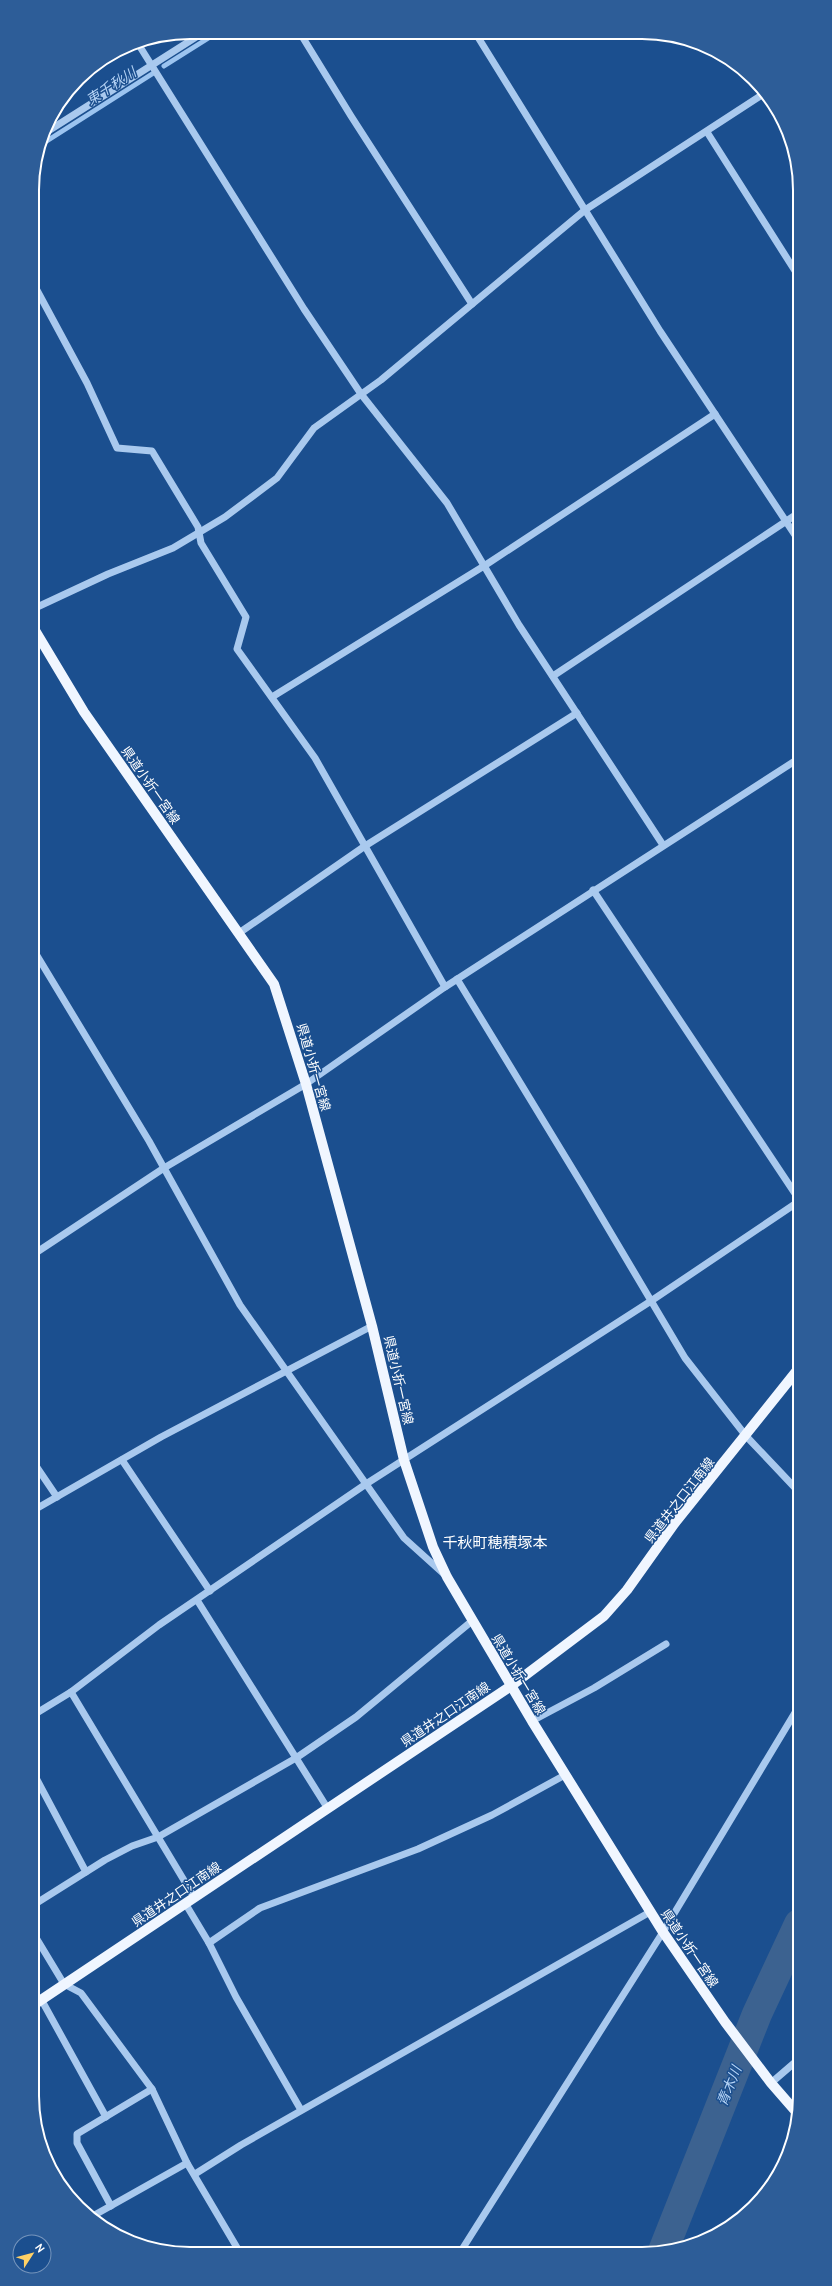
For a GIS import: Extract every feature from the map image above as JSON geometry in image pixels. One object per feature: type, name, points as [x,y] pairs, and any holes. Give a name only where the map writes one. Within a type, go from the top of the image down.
[{"type":"main road","name":"県道小折一宮線","points":[[39,637],[84,712],[274,984],[306,1084],[372,1326],[404,1460],[433,1548],[447,1577],[532,1722],[662,1932],[771,2083],[793,2108]]},
{"type":"main road","name":"県道井之口江南線","points":[[39,2001],[511,1686],[604,1616],[627,1590],[674,1524],[793,1376]]},
{"type":"street","points":[[52,128],[152,63],[192,39]]},
{"type":"street","points":[[304,39],[351,116],[472,304]]},
{"type":"street","points":[[479,39],[660,330],[793,531]]},
{"type":"street","points":[[141,47],[304,309],[361,394],[447,503],[484,566],[553,676],[663,845]]},
{"type":"street","points":[[39,606],[108,574],[173,548],[225,517],[277,478],[314,428],[361,394],[585,210],[761,96]]},
{"type":"street","points":[[707,132],[793,268]]},
{"type":"street","points":[[39,295],[87,384],[117,448],[152,451],[194,521],[201,543],[246,617],[237,649],[315,758],[445,987]]},
{"type":"street","points":[[272,698],[484,566],[716,414]]},
{"type":"street","points":[[553,676],[793,517]]},
{"type":"street","points":[[239,933],[365,846],[577,713]]},
{"type":"street","points":[[39,1251],[164,1168],[306,1084],[457,979],[793,762]]},
{"type":"street","points":[[593,890],[793,1190]]},
{"type":"street","points":[[39,959],[164,1168],[240,1305],[404,1538],[447,1577]]},
{"type":"street","points":[[457,979],[685,1358],[746,1436],[793,1486]]},
{"type":"street","points":[[39,1711],[71,1692],[197,1600],[366,1484],[651,1301],[793,1205]]},
{"type":"street","points":[[39,1507],[285,1370],[372,1326]]},
{"type":"street","points":[[122,1460],[210,1591]]},
{"type":"street","points":[[39,1470],[57,1497]]},
{"type":"street","points":[[197,1600],[328,1809]]},
{"type":"street","points":[[39,1901],[86,1872],[132,1846],[158,1836],[296,1758],[356,1717],[472,1620]]},
{"type":"street","points":[[532,1722],[594,1688],[666,1644]]},
{"type":"street","points":[[71,1692],[194,1897]]},
{"type":"street","points":[[464,2247],[662,1932],[793,1716]]},
{"type":"street","points":[[208,1943],[260,1908],[418,1849],[492,1815],[566,1775]]},
{"type":"street","points":[[39,1784],[86,1872]]},
{"type":"street","points":[[185,1903],[208,1943],[221,1971],[301,2110]]},
{"type":"street","points":[[195,2174],[301,2110],[650,1912]]},
{"type":"street","points":[[39,1943],[64,1984],[81,1993],[152,2089],[187,2163],[195,2174],[237,2247]]},
{"type":"street","points":[[39,2004],[106,2117]]},
{"type":"street","points":[[771,2083],[793,2064]]},
{"type":"street","points":[[111,2206],[77,2143],[77,2134],[152,2089]]},
{"type":"street","points":[[96,2214],[187,2163]]},
{"type":"waterway","name":"東千秋川","points":[[164,66],[207,39]]},
{"type":"waterway","name":"東千秋川","points":[[47,141],[152,74]]},
{"type":"waterway","name":"青木川","points":[[665,2245],[757,2014],[793,1937]]},
{"type":"district","name":"千秋町穂積塚本","points":[[495,1543]]}]
